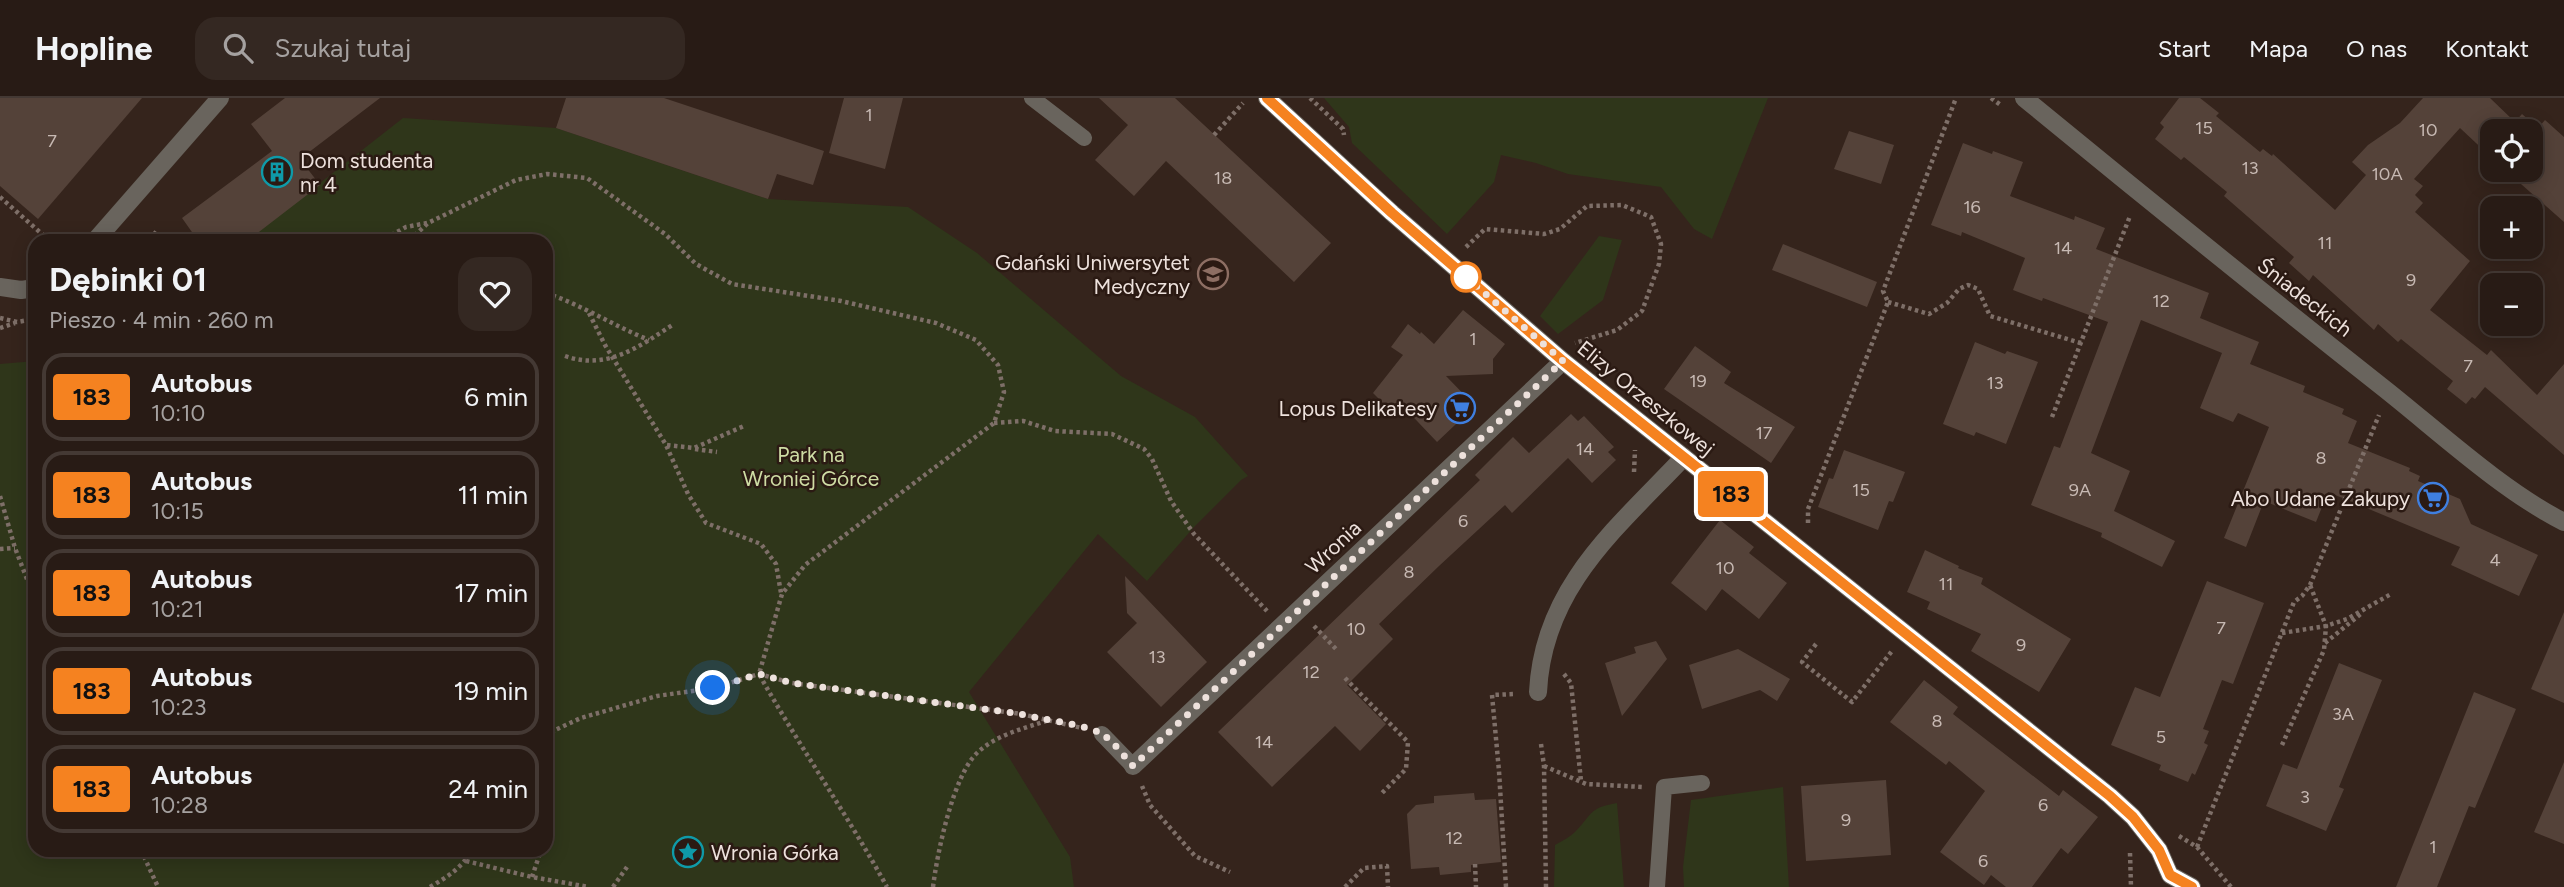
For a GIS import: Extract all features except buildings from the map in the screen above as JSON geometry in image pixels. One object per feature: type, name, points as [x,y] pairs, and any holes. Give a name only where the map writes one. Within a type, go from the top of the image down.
[{"type":"street","points":[[101,234],[220,98]]},
{"type":"street","name":"Elizy Orzeszkowej","points":[[1267,98],[1392,213],[1563,361],[2110,796],[2133,817],[2159,850],[2166,881],[2192,887]]},
{"type":"street","name":"Śniadeckich","points":[[2024,98],[2247,280],[2487,470],[2537,508],[2564,522]]},
{"type":"street","points":[[0,287],[28,289]]},
{"type":"street","name":"Wronia","points":[[1133,766],[1563,361]]},
{"type":"street","points":[[1530,692],[1550,629],[1565,593],[1586,561],[1684,457]]},
{"type":"lane","points":[[1032,98],[1084,138]]},
{"type":"lane","points":[[1102,734],[1133,766]]},
{"type":"lane","points":[[1657,887],[1664,788],[1702,783]]},
{"type":"path","points":[[1956,98],[1882,291],[1888,302],[1929,314],[1947,303],[1959,289],[1968,285],[1978,289],[1990,316],[2081,343]]},
{"type":"path","points":[[1214,135],[1243,103]]},
{"type":"path","points":[[393,234],[406,227],[428,223],[516,180],[547,174],[587,178],[665,234],[696,264],[732,284],[841,301],[936,323],[976,340],[998,365],[1004,392],[994,423]]},
{"type":"path","points":[[0,197],[42,234]]},
{"type":"path","points":[[1461,252],[1485,229],[1544,234],[1560,229],[1587,206],[1622,205],[1651,217],[1661,244],[1659,264],[1642,311],[1618,330],[1577,340],[1563,361]]},
{"type":"path","points":[[2052,418],[2131,212]]},
{"type":"path","points":[[416,234],[428,223]]},
{"type":"path","points":[[553,295],[571,301],[589,313],[650,340]]},
{"type":"path","points":[[1812,528],[1807,520],[1808,509],[1888,302]]},
{"type":"path","points":[[589,313],[666,445],[688,494],[706,523],[761,544],[776,564],[782,594]]},
{"type":"path","points":[[0,318],[17,322]]},
{"type":"path","points":[[0,328],[28,320]]},
{"type":"path","points":[[565,356],[578,361],[614,359],[674,324]]},
{"type":"path","points":[[2197,847],[2294,602],[2310,585],[2379,415]]},
{"type":"path","points":[[887,887],[864,844],[799,745],[759,674],[782,594],[805,565],[994,423],[1023,421],[1055,431],[1112,434],[1144,449],[1152,459],[1171,501],[1194,534],[1281,626]]},
{"type":"path","points":[[694,448],[744,426]]},
{"type":"path","points":[[666,445],[717,452]]},
{"type":"path","points":[[0,496],[28,582]]},
{"type":"path","points":[[0,549],[15,548]]},
{"type":"path","points":[[2282,745],[2323,650],[2326,626],[2310,585]]},
{"type":"path","points":[[2282,633],[2326,626],[2347,619],[2391,594]]},
{"type":"path","points":[[2324,643],[2375,603]]},
{"type":"path","points":[[1299,610],[1336,649]]},
{"type":"path","points":[[1816,644],[1802,662],[1852,702],[1891,653]]},
{"type":"path","points":[[1564,673],[1571,683],[1581,782]]},
{"type":"path","points":[[553,732],[581,718],[657,696],[713,688],[759,674],[792,683],[1021,714],[1102,734]]},
{"type":"path","points":[[1345,678],[1408,742],[1406,769],[1382,793]]},
{"type":"path","points":[[1506,887],[1492,695],[1530,692]]},
{"type":"path","points":[[933,887],[959,780],[976,754],[1000,738],[1047,721]]},
{"type":"path","points":[[1541,744],[1544,766],[1546,887]]},
{"type":"path","points":[[1544,766],[1581,782],[1664,788]]},
{"type":"path","points":[[1150,805],[1195,856],[1230,872]]},
{"type":"path","points":[[2129,847],[2132,863],[2131,887]]},
{"type":"path","points":[[144,857],[158,887]]},
{"type":"path","points":[[430,887],[451,875],[468,857]]},
{"type":"path","points":[[532,877],[539,857]]},
{"type":"path","points":[[466,861],[589,887]]},
{"type":"path","points":[[1475,864],[1476,887]]},
{"type":"path","points":[[1345,887],[1364,868],[1387,866],[1388,887]]},
{"type":"path","points":[[613,887],[627,867]]},
{"type":"green space","points":[[1324,98],[1768,98],[1712,239],[1694,229],[1661,187],[1568,174],[1501,155],[1494,182],[1447,234],[1352,143],[1349,127]]},
{"type":"green space","name":"Park na Wroniej Górce","points":[[403,118],[556,128],[768,199],[908,207],[977,253],[1121,376],[1195,417],[1248,476],[1194,527],[1147,581],[1098,534],[969,692],[1070,857],[1074,887],[0,887],[0,364],[28,362],[28,857],[553,857],[553,234],[255,234]]},
{"type":"green space","points":[[1599,236],[1622,240],[1603,300],[1558,334],[1540,316]]},
{"type":"green space","points":[[1783,787],[1789,887],[1684,887],[1683,867],[1691,800]]},
{"type":"green space","points":[[1617,803],[1624,887],[1554,887],[1555,845],[1573,834],[1596,810]]},
{"type":"bus line","name":"183","points":[[1267,98],[1392,213],[1563,361],[2110,796],[2133,817],[2159,850],[2170,875],[2192,887]]},
{"type":"place","name":"Dom studenta nr 4","points":[[277,172]]},
{"type":"place","name":"Gdański Uniwersytet Medyczny","points":[[1213,274]]},
{"type":"place","name":"Lopus Delikatesy","points":[[1460,408]]},
{"type":"place","name":"Abo Udane Zakupy","points":[[2433,498]]},
{"type":"place","name":"Wronia Górka","points":[[688,852]]},
{"type":"route","points":[[713,688],[759,674],[792,683],[1021,714],[1102,734],[1133,766],[1563,361],[1466,277]]}]
